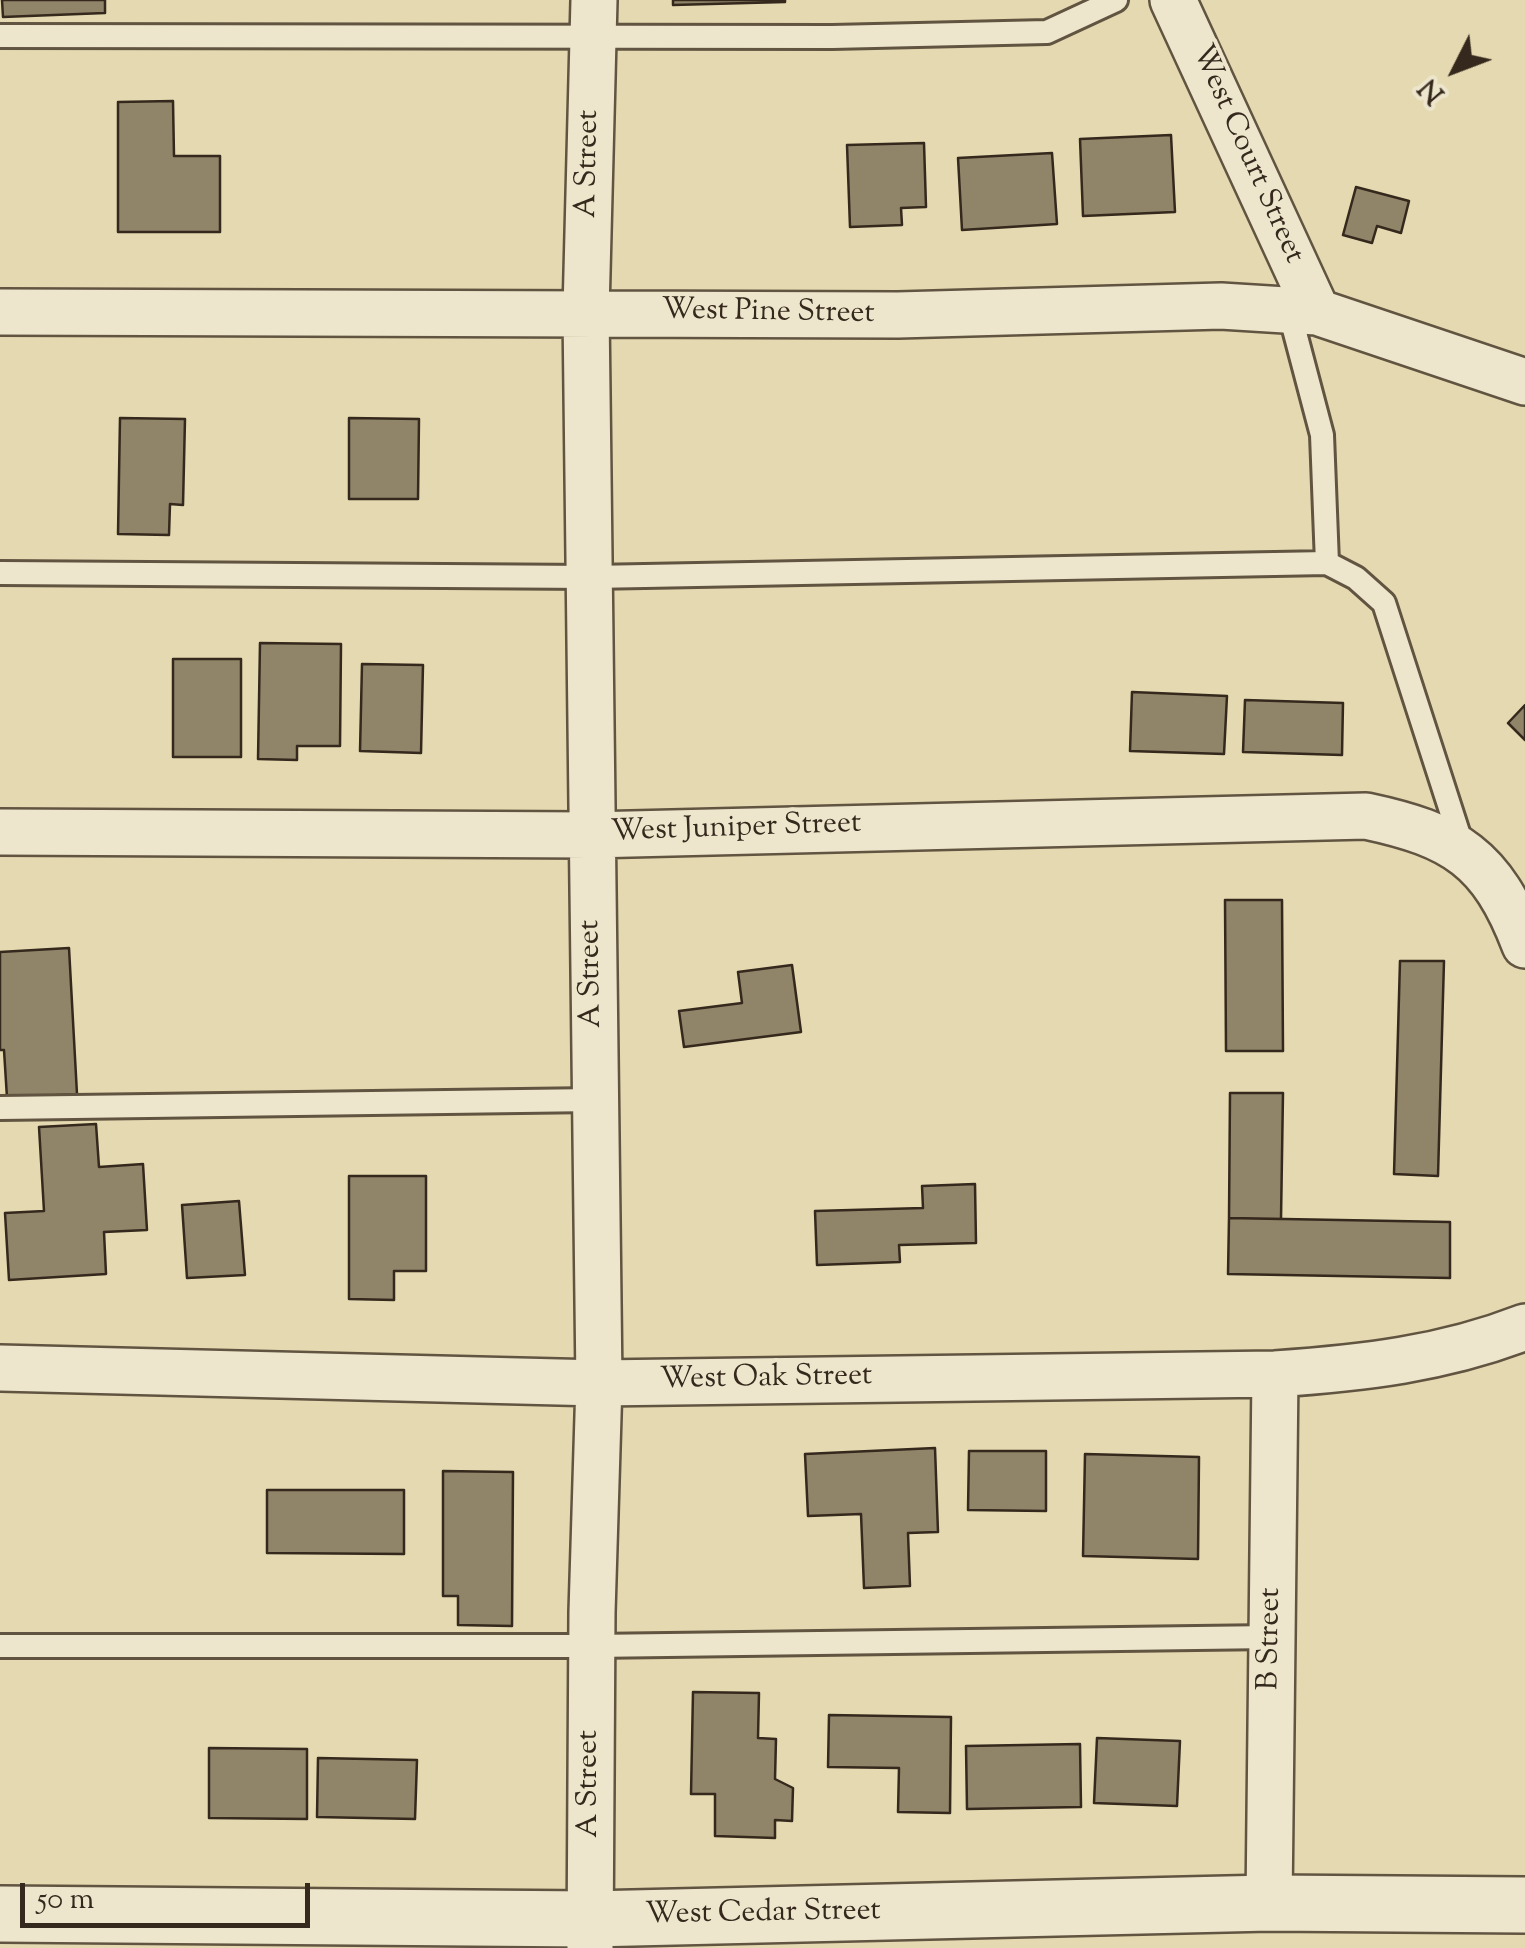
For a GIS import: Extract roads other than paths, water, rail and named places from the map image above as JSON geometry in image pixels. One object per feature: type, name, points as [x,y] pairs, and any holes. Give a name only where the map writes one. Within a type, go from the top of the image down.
[{"type":"street","name":"West Court Street","points":[[1173,0],[1303,311]]},
{"type":"street","name":"A Street","points":[[590,1934],[599,1382],[586,311],[594,19]]},
{"type":"street","name":"West Pine Street","points":[[0,312],[586,311],[898,316],[1221,306],[1303,311],[1525,382]]},
{"type":"street","name":"West Juniper Street","points":[[0,832],[590,835],[1366,816],[1421,828],[1464,851],[1506,896],[1525,945]]},
{"type":"street","name":"West Oak Street","points":[[0,1368],[599,1382],[1275,1374],[1372,1367],[1468,1350],[1525,1327]]},
{"type":"street","name":"B Street","points":[[1270,1904],[1275,1374]]},
{"type":"street","name":"West Cedar Street","points":[[0,1914],[590,1934],[1270,1904],[1525,1905]]},
{"type":"lane","points":[[0,36],[594,19],[1047,32],[1116,0]]},
{"type":"lane","points":[[1303,311],[1322,435],[1327,563]]},
{"type":"lane","points":[[0,573],[592,576],[1327,563],[1356,578],[1384,603],[1464,851]]},
{"type":"lane","points":[[0,1108],[596,1100]]},
{"type":"lane","points":[[0,1646],[592,1646],[1272,1637]]}]
